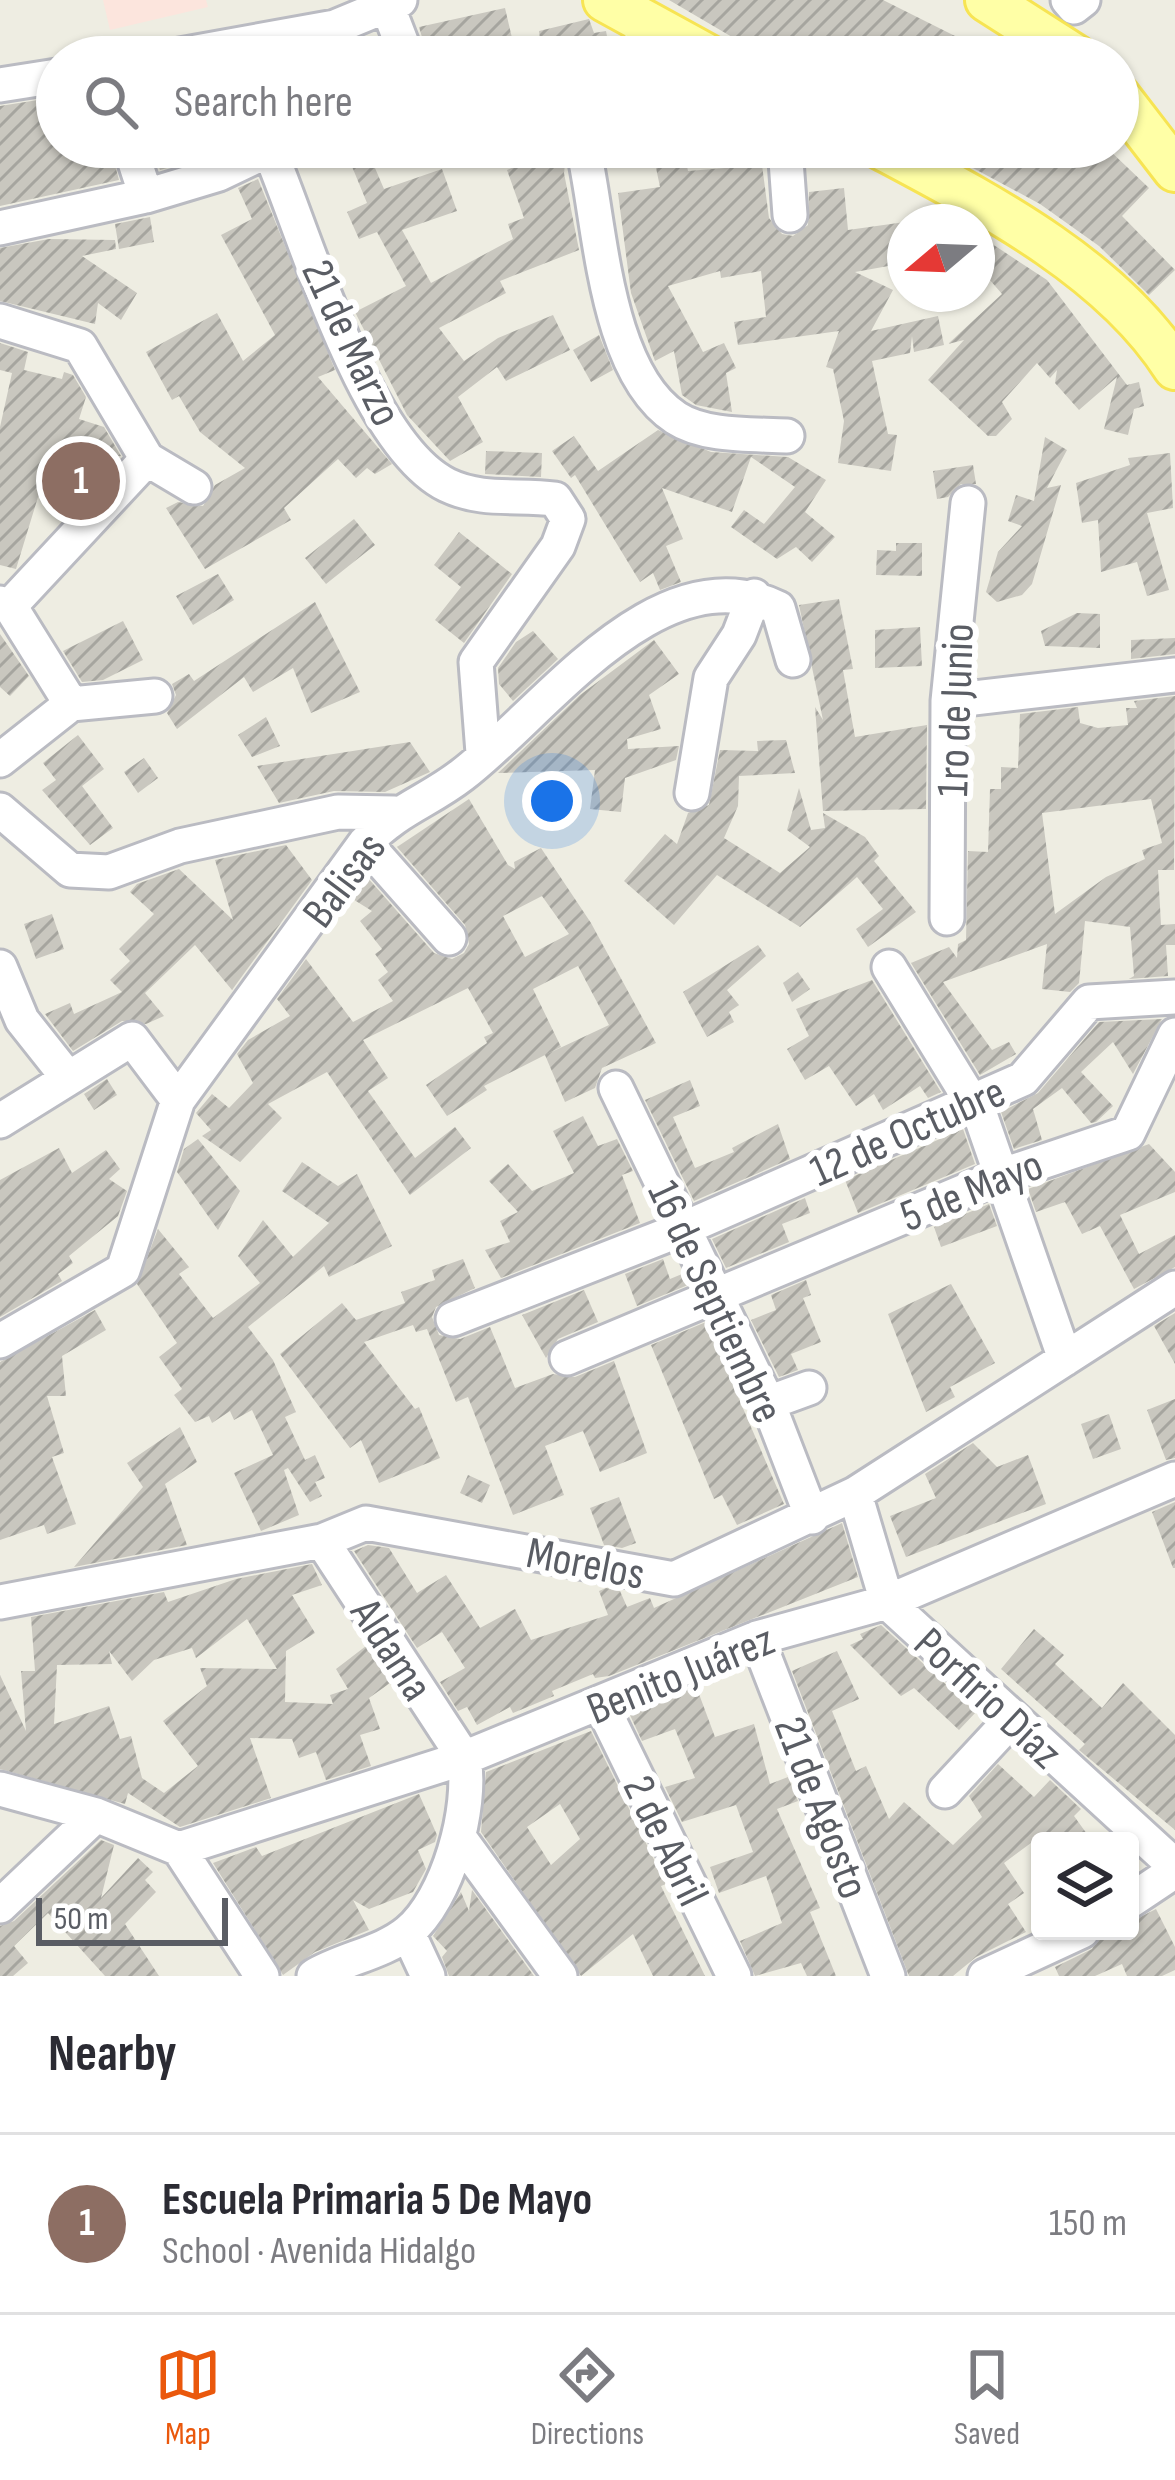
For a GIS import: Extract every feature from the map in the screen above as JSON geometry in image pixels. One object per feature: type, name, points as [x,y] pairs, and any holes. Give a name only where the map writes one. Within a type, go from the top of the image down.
[{"type":"main road","points":[[605,0],[637,36]]},
{"type":"main road","points":[[987,0],[1043,36]]},
{"type":"main road","points":[[1139,123],[1175,170]]},
{"type":"main road","points":[[915,168],[1156,314],[1175,368]]},
{"type":"street","points":[[294,36],[335,27],[393,3],[402,36]]},
{"type":"street","points":[[0,86],[36,80]]},
{"type":"street","points":[[137,168],[146,196]]},
{"type":"street","points":[[0,228],[146,196],[231,168]]},
{"type":"street","name":"21 de Marzo","points":[[278,168],[376,411],[404,450],[442,483],[479,497],[555,500],[568,518],[558,546],[476,662],[483,753]]},
{"type":"street","points":[[564,187],[578,168]]},
{"type":"street","points":[[591,168],[601,267],[623,339],[654,398],[678,420],[787,436]]},
{"type":"street","points":[[787,168],[790,215]]},
{"type":"street","points":[[0,321],[80,346],[147,459],[194,487]]},
{"type":"street","points":[[71,704],[5,605],[147,459]]},
{"type":"street","name":"1ro de Junio","points":[[947,918],[948,701],[968,503]]},
{"type":"street","points":[[692,793],[711,678],[754,596],[778,608],[793,660]]},
{"type":"street","name":"Balisas","points":[[0,1341],[123,1270],[178,1100],[365,843],[394,813],[464,774],[633,626],[691,601],[754,596]]},
{"type":"street","points":[[948,701],[1175,675]]},
{"type":"street","points":[[0,760],[71,704],[155,696]]},
{"type":"street","points":[[0,810],[70,870],[109,872],[180,846],[338,812],[394,813]]},
{"type":"street","points":[[365,843],[449,938]]},
{"type":"street","points":[[0,967],[22,1020],[68,1078]]},
{"type":"street","points":[[889,967],[973,1103],[1003,1175],[1065,1359]]},
{"type":"street","name":"12 de Octubre","points":[[452,1319],[685,1228],[1023,1079],[1043,1062],[1089,1002],[1175,998]]},
{"type":"street","name":"5 de Mayo","points":[[567,1358],[1003,1175],[1128,1133],[1175,1035]]},
{"type":"street","points":[[0,1121],[132,1039],[178,1100]]},
{"type":"street","name":"16 de Septiembre","points":[[616,1088],[768,1403],[812,1517]]},
{"type":"street","name":"Morelos","points":[[0,1602],[322,1541],[366,1523],[674,1579],[855,1494],[1175,1288]]},
{"type":"street","points":[[768,1403],[809,1388]]},
{"type":"street","name":"Benito Juárez","points":[[179,1849],[464,1758],[757,1638],[887,1602],[1175,1479]]},
{"type":"street","name":"Porfirio Díaz","points":[[855,1494],[887,1602],[1175,1869]]},
{"type":"street","name":"Aldama","points":[[322,1541],[464,1758]]},
{"type":"street","name":"21 de Agosto","points":[[757,1638],[888,1976]]},
{"type":"street","name":"2 de Abril","points":[[601,1705],[734,1976]]},
{"type":"street","points":[[945,1791],[1011,1720]]},
{"type":"street","points":[[314,1976],[408,1933],[461,1840],[469,1788],[464,1758]]},
{"type":"street","points":[[0,1789],[96,1815],[179,1849],[262,1976]]},
{"type":"street","points":[[0,1906],[96,1815]]},
{"type":"street","points":[[461,1840],[560,1976]]},
{"type":"street","points":[[1139,1895],[1175,1869]]},
{"type":"street","points":[[408,1933],[428,1976]]},
{"type":"street","points":[[985,1976],[1063,1940]]},
{"type":"shaded area","points":[[103,0],[206,0],[208,7],[110,30]]},
{"type":"building","points":[[669,0],[883,0],[955,36],[730,36]]},
{"type":"building","points":[[505,8],[512,36],[422,36],[419,27]]},
{"type":"building","points":[[589,19],[594,33],[606,31],[607,36],[540,36],[539,31]]},
{"type":"building","points":[[36,100],[36,168],[116,168],[119,180],[0,206],[0,106]]},
{"type":"building","points":[[353,168],[375,168],[384,189],[442,169],[457,211],[402,230],[431,283],[513,239],[508,224],[524,218],[507,170],[565,168],[579,250],[500,281],[506,293],[439,328],[464,361],[498,338],[553,315],[570,350],[506,381],[497,367],[458,397],[483,442],[450,461],[407,415],[355,312],[406,286],[377,232],[359,239],[347,212],[367,203]]},
{"type":"building","points":[[656,168],[762,168],[769,218],[782,234],[793,236],[808,225],[809,192],[844,188],[848,230],[887,225],[887,266],[855,272],[887,287],[887,301],[871,331],[938,316],[944,345],[914,352],[912,336],[910,353],[872,361],[888,434],[897,435],[891,471],[838,463],[844,421],[833,369],[826,367],[839,331],[738,345],[734,322],[766,317],[761,271],[721,278],[720,271],[668,286],[703,352],[724,343],[736,368],[726,373],[732,412],[696,405],[682,395],[674,351],[655,361],[631,293],[618,193],[660,187]]},
{"type":"building","points":[[973,168],[1128,168],[1149,188],[1122,216],[1175,270],[1149,295],[1099,246],[1040,204]]},
{"type":"building","points":[[258,179],[335,370],[318,377],[392,464],[375,474],[367,468],[356,478],[338,459],[284,508],[291,520],[205,569],[166,508],[178,502],[203,506],[215,485],[245,468],[200,432],[179,396],[172,400],[146,352],[217,313],[243,361],[275,335],[221,235],[252,219],[238,188]]},
{"type":"building","points":[[150,217],[154,242],[119,249],[115,224]]},
{"type":"building","points":[[49,239],[115,240],[116,249],[82,256],[137,293],[121,320],[98,303],[95,324],[0,301],[0,248]]},
{"type":"building","points":[[995,246],[1047,280],[1127,385],[1139,382],[1144,406],[1134,409],[1128,435],[1104,429],[1117,377],[1079,410],[1055,383],[1057,370],[1050,378],[1037,363],[1002,402],[1012,419],[996,436],[988,436],[928,380],[964,340],[948,344],[983,312],[995,312],[995,300],[1002,294],[995,286]]},
{"type":"building","points":[[599,335],[613,370],[591,382],[573,350]]},
{"type":"building","points":[[0,343],[28,352],[24,370],[62,379],[64,372],[73,375],[86,397],[79,419],[104,427],[121,456],[109,457],[104,474],[74,507],[38,497],[16,569],[0,565],[0,427],[12,373],[0,370]]},
{"type":"building","points":[[658,430],[711,452],[788,457],[826,480],[805,512],[835,537],[812,562],[796,547],[777,559],[731,527],[744,510],[764,524],[795,487],[751,457],[732,512],[662,488],[683,539],[666,546],[681,582],[660,590],[653,573],[640,582],[575,475],[571,478],[552,451],[574,436],[598,471]]},
{"type":"building","points":[[1045,437],[1067,450],[1047,488],[1061,485],[1032,584],[1022,595],[997,602],[986,592],[998,552],[1022,526],[1008,521],[1016,495],[1034,501]]},
{"type":"building","points":[[486,451],[542,453],[541,477],[485,474]]},
{"type":"building","points":[[1170,453],[1173,508],[1147,513],[1169,590],[1147,596],[1137,562],[1101,572],[1098,520],[1082,523],[1076,483],[1130,465],[1128,458]]},
{"type":"building","points":[[973,465],[976,484],[961,484],[948,497],[937,499],[933,471]]},
{"type":"building","points":[[354,519],[375,545],[326,584],[305,558]]},
{"type":"building","points":[[459,532],[512,574],[464,643],[435,620],[461,587],[434,565]]},
{"type":"building","points":[[896,543],[922,543],[922,576],[876,575],[877,550],[896,551]]},
{"type":"building","points":[[218,574],[234,600],[193,625],[176,596]]},
{"type":"building","points":[[839,599],[853,669],[843,670],[855,737],[927,725],[926,809],[823,811],[815,707],[823,720],[799,605]]},
{"type":"building","points":[[315,602],[360,692],[311,713],[293,668],[253,692],[244,677],[177,729],[167,713],[176,695],[172,684],[189,674],[194,681]]},
{"type":"building","points":[[1077,613],[1100,614],[1100,648],[1045,646],[1041,631]]},
{"type":"building","points":[[123,621],[143,660],[103,680],[82,682],[63,651]]},
{"type":"building","points":[[920,627],[922,666],[875,668],[875,630]]},
{"type":"building","points":[[533,631],[558,659],[513,701],[499,684],[498,668],[516,642]]},
{"type":"building","points":[[0,634],[29,676],[10,696],[0,687]]},
{"type":"building","points":[[1175,638],[1175,654],[1131,659],[1131,640]]},
{"type":"building","points":[[654,640],[679,674],[649,695],[661,729],[627,739],[628,749],[679,746],[676,760],[625,778],[621,812],[590,809],[595,770],[498,773],[580,695]]},
{"type":"building","points":[[1175,696],[1174,870],[1158,870],[1161,925],[1175,924],[1175,945],[1166,945],[1168,976],[1129,979],[1134,976],[1130,927],[1085,921],[1079,983],[1070,992],[1042,989],[1047,944],[943,982],[992,1050],[1009,1042],[1016,1054],[980,1075],[911,963],[949,947],[957,958],[958,944],[966,940],[968,851],[988,852],[990,789],[1001,789],[1001,767],[1018,768],[1020,714],[1078,707],[1080,723],[1098,728],[1128,725],[1126,708],[1137,708],[1134,701]],"holes":[[[1151,799],[1162,843],[1142,850],[1145,859],[1106,877],[1055,914],[1042,813]]]},
{"type":"building","points":[[266,717],[280,746],[252,757],[238,735]]},
{"type":"building","points":[[78,735],[104,769],[82,786],[113,828],[90,845],[42,790],[56,780],[43,763]]},
{"type":"building","points":[[786,740],[795,773],[739,776],[738,806],[724,838],[780,873],[810,847],[787,830],[799,788],[811,830],[825,828],[823,813],[865,837],[879,856],[874,861],[916,912],[868,947],[856,929],[883,909],[857,877],[800,927],[717,875],[674,925],[624,881],[665,834],[677,844],[688,813],[709,805],[720,750],[758,751],[757,741]]},
{"type":"building","points":[[410,742],[430,772],[385,792],[334,791],[279,803],[257,766]]},
{"type":"building","points":[[144,758],[158,778],[138,793],[124,772]]},
{"type":"building","points":[[469,799],[508,865],[515,869],[514,862],[541,848],[591,923],[656,1043],[602,1068],[595,1088],[565,1102],[545,1055],[484,1086],[487,1090],[447,1116],[426,1085],[487,1043],[484,1037],[493,1033],[468,988],[363,1040],[388,1078],[368,1091],[415,1158],[455,1127],[471,1148],[410,1195],[327,1072],[268,1104],[282,1118],[240,1162],[202,1136],[211,1130],[196,1113],[212,1094],[229,1108],[253,1083],[237,1054],[248,1040],[290,1016],[277,999],[306,959],[353,1022],[393,1001],[378,980],[388,972],[375,954],[382,949],[360,921],[372,911],[351,898],[367,877],[434,953],[452,959],[469,944],[465,925],[397,847]],"holes":[[[542,896],[569,934],[525,957],[503,916]],[[578,966],[609,1025],[545,1055],[561,1047],[533,989]]]},
{"type":"building","points":[[286,845],[312,880],[232,990],[195,945],[145,993],[164,1016],[146,1024],[122,1021],[73,1051],[45,1014],[70,1003],[74,1014],[122,992],[110,980],[130,961],[119,949],[154,914],[130,892],[137,884],[179,869],[233,920],[215,860]]},
{"type":"building","points":[[52,914],[64,949],[36,959],[24,924]]},
{"type":"building","points":[[758,945],[766,956],[727,990],[739,1005],[729,1012],[734,1022],[707,1037],[683,992]]},
{"type":"building","points":[[798,972],[810,989],[792,1002],[783,983]]},
{"type":"building","points":[[872,980],[941,1092],[928,1098],[920,1086],[883,1110],[874,1094],[856,1106],[829,1066],[805,1080],[787,1049],[809,1036],[796,1009]]},
{"type":"building","points":[[1162,1019],[1133,1074],[1113,1042],[1081,1072],[1113,1106],[1096,1122],[1091,1123],[1062,1088],[1033,1109],[1042,1140],[1014,1149],[1001,1112],[1038,1093],[1099,1022]]},
{"type":"building","points":[[107,1079],[117,1095],[94,1110],[84,1094]]},
{"type":"building","points":[[690,1080],[700,1106],[673,1117],[695,1168],[734,1152],[732,1148],[778,1124],[790,1159],[694,1201],[645,1100]]},
{"type":"building","points":[[583,1116],[598,1146],[617,1139],[633,1171],[622,1175],[640,1223],[501,1278],[485,1250],[510,1242],[500,1221],[518,1212],[489,1181],[508,1164],[532,1191],[574,1173],[553,1131]]},
{"type":"building","points":[[963,1129],[975,1164],[858,1213],[845,1180]]},
{"type":"building","points":[[198,1139],[240,1191],[218,1230],[177,1172],[184,1149]]},
{"type":"building","points":[[1149,1144],[1175,1172],[1175,1192],[1120,1215],[1139,1254],[1175,1235],[1175,1267],[1134,1289],[1100,1226],[1082,1234],[1065,1202],[1036,1212],[1028,1189]]},
{"type":"building","points":[[59,1148],[72,1173],[106,1150],[120,1169],[109,1179],[127,1191],[118,1216],[69,1256],[73,1263],[58,1274],[62,1281],[0,1317],[0,1180]]},
{"type":"building","points":[[302,1162],[338,1186],[357,1174],[392,1246],[329,1277],[324,1266],[248,1327],[273,1360],[296,1412],[285,1417],[305,1460],[315,1455],[325,1478],[315,1482],[322,1496],[310,1502],[288,1468],[284,1470],[299,1515],[261,1531],[234,1473],[273,1455],[252,1410],[234,1420],[230,1411],[212,1423],[209,1416],[195,1422],[174,1395],[182,1389],[159,1357],[177,1343],[137,1284],[158,1229],[189,1267],[179,1274],[213,1318],[260,1283],[238,1256],[263,1220],[293,1257],[329,1223],[282,1191]]},
{"type":"building","points":[[805,1198],[810,1213],[782,1224],[789,1242],[726,1268],[712,1239]]},
{"type":"building","points":[[989,1204],[997,1226],[941,1247],[934,1227]]},
{"type":"building","points":[[463,1259],[475,1288],[436,1307],[432,1317],[439,1335],[460,1339],[490,1327],[515,1388],[553,1374],[575,1377],[614,1361],[647,1453],[600,1472],[583,1431],[545,1446],[564,1495],[513,1515],[468,1397],[456,1402],[427,1329],[416,1332],[413,1325],[364,1342],[415,1409],[419,1407],[440,1458],[379,1483],[361,1440],[350,1448],[280,1354],[342,1303],[356,1320],[405,1303],[401,1292],[435,1280],[432,1270]]},
{"type":"building","points":[[663,1259],[670,1279],[682,1274],[688,1285],[637,1306],[625,1274]]},
{"type":"building","points":[[806,1280],[811,1295],[803,1298],[821,1342],[791,1354],[798,1370],[779,1377],[751,1320],[776,1310],[771,1295]]},
{"type":"building","points":[[951,1284],[995,1363],[950,1387],[955,1397],[926,1412],[888,1314]]},
{"type":"building","points":[[584,1290],[598,1322],[558,1339],[546,1358],[522,1315]]},
{"type":"building","points":[[95,1310],[106,1330],[62,1356],[66,1396],[47,1396],[64,1453],[52,1457],[76,1524],[47,1534],[44,1525],[0,1540],[0,1362]]},
{"type":"building","points":[[1175,1313],[1175,1364],[1154,1326]]},
{"type":"building","points":[[706,1322],[784,1504],[737,1525],[722,1495],[714,1499],[651,1345]]},
{"type":"building","points":[[1175,1399],[1175,1458],[1166,1460],[1147,1410]]},
{"type":"building","points":[[1109,1414],[1121,1449],[1093,1459],[1081,1424]]},
{"type":"building","points":[[180,1427],[197,1462],[165,1484],[187,1545],[74,1567],[143,1487],[127,1463]]},
{"type":"building","points":[[973,1443],[997,1467],[1028,1455],[1046,1504],[906,1557],[890,1516],[936,1498],[925,1474]]},
{"type":"building","points":[[468,1475],[490,1485],[482,1503],[460,1493]]},
{"type":"building","points":[[619,1497],[636,1543],[622,1548],[604,1545],[590,1508]]},
{"type":"building","points":[[1175,1502],[1175,1568],[1173,1568],[1152,1512]]},
{"type":"building","points":[[842,1523],[858,1577],[609,1676],[595,1678],[593,1674],[552,1691],[554,1696],[513,1713],[510,1707],[477,1725],[467,1707],[458,1711],[440,1682],[465,1668],[442,1632],[417,1648],[354,1551],[368,1545],[389,1548],[417,1593],[446,1575],[480,1628],[515,1609],[531,1640],[608,1615],[599,1591],[606,1588],[620,1591],[627,1607],[650,1598],[654,1608]]},
{"type":"building","points":[[312,1564],[322,1585],[292,1595],[315,1633],[286,1651],[285,1702],[333,1704],[330,1695],[348,1689],[336,1669],[366,1646],[390,1683],[369,1698],[380,1729],[360,1735],[371,1766],[326,1780],[316,1752],[299,1758],[292,1739],[250,1738],[271,1798],[180,1827],[128,1793],[125,1804],[0,1769],[0,1675],[26,1731],[21,1671],[35,1671],[31,1617],[164,1592],[168,1602],[236,1579]],"holes":[[[247,1619],[277,1669],[200,1668],[207,1686],[163,1721],[198,1766],[164,1793],[142,1778],[131,1736],[120,1739],[109,1706],[54,1724],[57,1665],[112,1664],[109,1651],[132,1681],[154,1660],[192,1648],[196,1658]]]},
{"type":"building","points":[[881,1625],[976,1712],[959,1730],[914,1688],[901,1696],[850,1645],[863,1639],[860,1634]]},
{"type":"building","points":[[1034,1629],[1064,1655],[1055,1664],[1102,1708],[1123,1683],[1175,1735],[1175,1830],[1079,1750],[1085,1744],[1001,1669]]},
{"type":"building","points":[[837,1651],[859,1699],[832,1711],[856,1771],[866,1766],[889,1819],[904,1802],[953,1845],[982,1817],[969,1796],[998,1764],[1034,1797],[1050,1780],[1081,1809],[1074,1816],[1086,1832],[1031,1832],[1031,1843],[1004,1863],[1024,1893],[1008,1904],[1026,1932],[976,1957],[953,1976],[909,1976],[792,1671]]},
{"type":"building","points":[[696,1686],[715,1737],[754,1724],[770,1784],[788,1777],[798,1801],[777,1809],[820,1908],[810,1912],[836,1976],[807,1976],[801,1963],[755,1976],[740,1941],[782,1923],[766,1876],[719,1893],[710,1867],[753,1852],[736,1805],[682,1822],[665,1787],[695,1778],[675,1729],[642,1741],[629,1713]]},
{"type":"building","points":[[591,1731],[705,1976],[653,1976],[633,1934],[581,1976],[481,1832],[486,1772]],"holes":[[[560,1804],[580,1839],[551,1865],[527,1827]]]},
{"type":"building","points":[[419,1794],[437,1835],[435,1842],[418,1850],[426,1869],[413,1892],[369,1909],[353,1900],[369,1930],[315,1952],[283,1975],[213,1863],[256,1847],[262,1856]]},
{"type":"building","points":[[101,1840],[114,1845],[101,1898],[138,1858],[153,1872],[145,1880],[156,1892],[125,1924],[159,1976],[105,1976],[48,1913],[14,1946],[28,1963],[13,1976],[0,1976],[0,1926],[14,1921]]},
{"type":"building","points":[[472,1890],[534,1976],[449,1976],[442,1957],[447,1951],[433,1936],[461,1892],[469,1911]]},
{"type":"building","points":[[1156,1909],[1175,1947],[1175,1970],[1162,1976],[1127,1976],[1122,1964],[1095,1976],[1059,1976],[1055,1967],[1092,1949],[1098,1940],[1139,1940],[1139,1918]]},
{"type":"place","name":"Escuela Primaria 5 De Mayo","points":[[81,481]]}]
